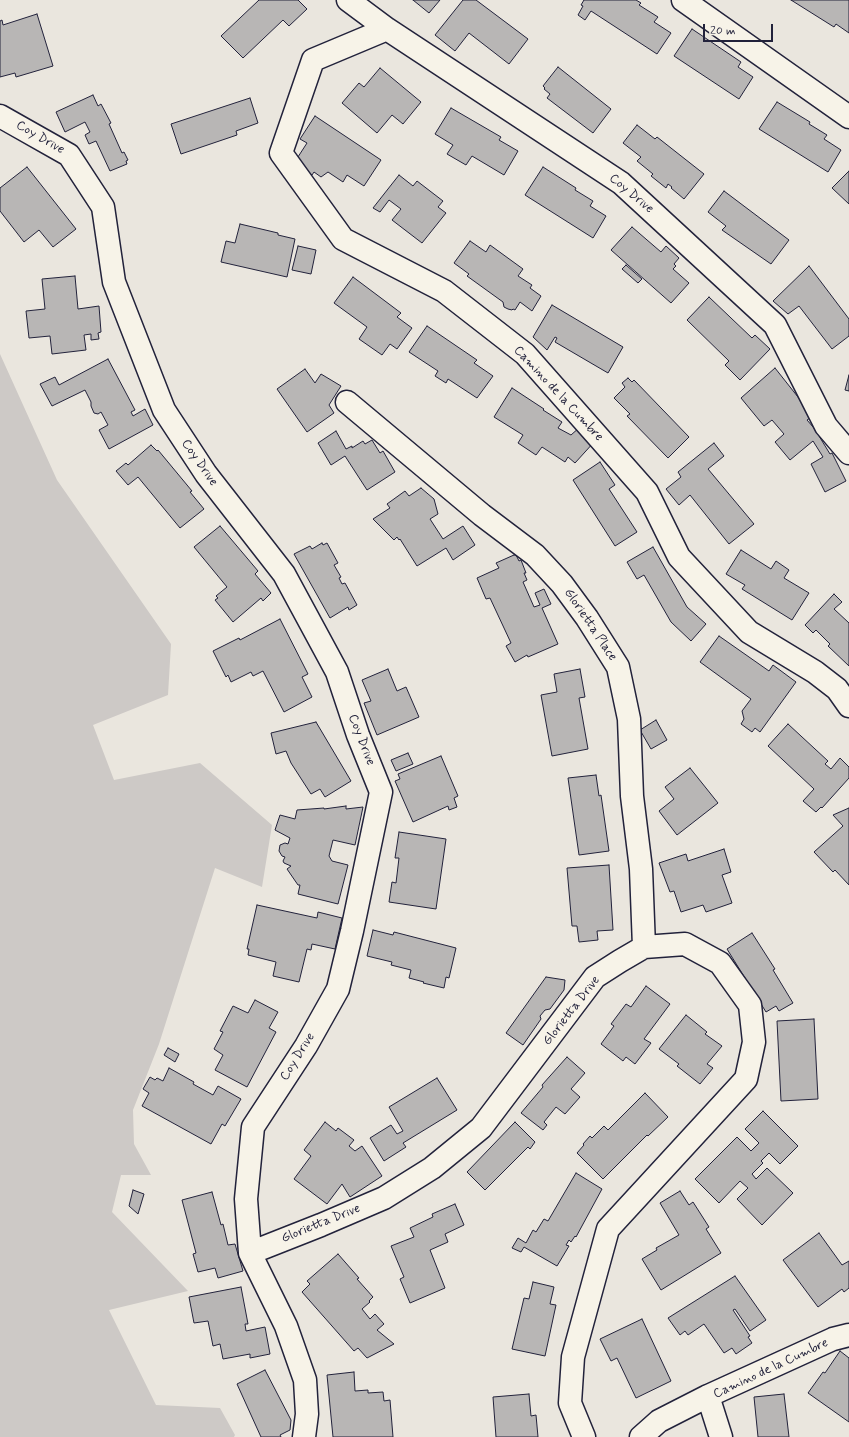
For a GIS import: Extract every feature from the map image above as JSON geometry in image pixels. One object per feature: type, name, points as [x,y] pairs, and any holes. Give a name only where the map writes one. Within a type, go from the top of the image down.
[{"type":"street","name":"Coy Drive","points":[[348,0],[387,29],[621,183],[775,325],[826,426],[849,452]]},
{"type":"street","points":[[683,0],[849,117]]},
{"type":"street","name":"Camino de la Cumbre","points":[[387,29],[313,60],[281,154],[343,239],[444,291],[525,354],[647,492],[679,557],[749,632],[815,672],[837,689],[849,706]]},
{"type":"street","name":"Coy Drive","points":[[0,116],[69,155],[103,207],[114,282],[164,410],[206,474],[284,574],[337,672],[358,735],[381,792],[338,989],[306,1046],[252,1127],[246,1199],[250,1253],[286,1326],[305,1380],[307,1414],[304,1437]]},
{"type":"street","name":"Glorietta Place","points":[[347,402],[482,515],[535,555],[562,584],[587,618],[618,667],[629,719],[632,796],[641,869],[644,947]]},
{"type":"street","name":"Glorietta Drive","points":[[250,1253],[384,1198],[432,1168],[481,1128],[595,977],[644,947],[685,944],[720,963],[750,1005],[754,1042],[746,1079],[608,1229],[573,1357],[570,1403],[584,1437]]},
{"type":"street","name":"Camino de la Cumbre","points":[[722,1437],[708,1396],[833,1339],[849,1335]]},
{"type":"street","points":[[641,1437],[659,1420],[708,1396]]},
{"type":"shaded area","points":[[0,354],[57,480],[171,644],[168,695],[93,725],[114,780],[200,763],[272,825],[262,887],[215,868],[159,1044],[133,1110],[134,1144],[151,1175],[121,1175],[112,1212],[188,1291],[109,1310],[156,1405],[220,1408],[235,1435],[234,1437],[0,1437]]},
{"type":"building","points":[[259,0],[298,0],[307,9],[289,26],[283,20],[243,58],[221,36]]},
{"type":"building","points":[[413,0],[440,0],[429,13]]},
{"type":"building","points":[[463,0],[476,0],[528,39],[509,64],[469,33],[455,51],[435,35]]},
{"type":"building","points":[[584,0],[636,0],[641,3],[639,5],[658,17],[654,22],[671,33],[657,54],[591,11],[585,20],[578,15],[583,6],[581,5]]},
{"type":"building","points":[[791,0],[849,0],[849,33],[836,24],[834,27]]},
{"type":"building","points":[[37,14],[53,66],[16,77],[15,73],[0,77],[0,21],[2,20],[3,25]]},
{"type":"building","points":[[692,29],[741,62],[738,67],[753,77],[739,99],[674,56]]},
{"type":"building","points":[[558,67],[611,109],[593,133],[547,98],[550,94],[544,89],[545,88],[543,86]]},
{"type":"building","points":[[380,68],[421,102],[403,124],[392,115],[377,133],[342,103],[359,83],[364,87]]},
{"type":"building","points":[[93,95],[98,106],[101,104],[111,123],[109,124],[122,153],[124,152],[128,160],[126,161],[127,164],[110,171],[96,141],[89,144],[85,135],[90,132],[85,122],[65,132],[56,112]]},
{"type":"building","points":[[250,98],[258,123],[236,131],[237,135],[181,154],[171,124]]},
{"type":"building","points":[[777,102],[810,122],[809,124],[827,135],[824,139],[841,150],[828,172],[759,129]]},
{"type":"building","points":[[451,108],[501,137],[499,140],[518,151],[504,175],[472,156],[466,165],[447,154],[453,145],[435,134]]},
{"type":"building","points":[[315,116],[381,160],[364,186],[347,175],[343,182],[328,172],[321,177],[314,172],[312,175],[298,166],[296,160],[307,143],[300,139]]},
{"type":"building","points":[[637,125],[655,139],[657,137],[704,174],[684,199],[668,184],[666,188],[651,176],[653,174],[637,161],[641,157],[623,143]]},
{"type":"building","points":[[27,167],[76,229],[53,247],[39,230],[24,242],[0,211],[0,188]]},
{"type":"building","points":[[543,167],[593,201],[590,206],[606,216],[593,238],[525,195]]},
{"type":"building","points":[[849,171],[849,204],[832,188]]},
{"type":"building","points":[[399,175],[413,186],[417,181],[443,201],[438,207],[446,213],[422,243],[392,220],[401,209],[389,200],[380,212],[373,208]]},
{"type":"building","points":[[724,191],[789,240],[771,264],[722,230],[726,226],[708,212]]},
{"type":"building","points":[[240,224],[278,233],[278,235],[295,239],[287,277],[221,262],[226,241],[235,243]]},
{"type":"building","points":[[632,227],[661,252],[666,246],[679,258],[674,264],[676,266],[673,269],[689,283],[671,303],[611,250]]},
{"type":"building","points":[[470,241],[486,252],[490,245],[523,269],[518,276],[532,285],[530,288],[541,296],[532,311],[520,302],[515,310],[504,307],[503,302],[467,276],[469,274],[454,263]]},
{"type":"building","points":[[298,246],[316,250],[311,274],[292,270]]},
{"type":"building","points":[[626,265],[642,279],[638,283],[622,269]]},
{"type":"building","points":[[809,266],[849,319],[849,336],[832,349],[799,306],[788,314],[773,301]]},
{"type":"building","points":[[75,276],[78,309],[99,306],[101,332],[98,333],[99,339],[91,340],[91,334],[84,335],[86,350],[52,354],[50,336],[29,338],[26,311],[45,309],[42,279]]},
{"type":"building","points":[[353,277],[401,313],[397,317],[412,328],[397,349],[390,344],[382,355],[359,339],[367,327],[334,303]]},
{"type":"building","points":[[709,297],[752,338],[755,335],[770,349],[740,380],[725,365],[729,361],[687,320]]},
{"type":"building","points":[[552,305],[623,347],[608,373],[555,342],[557,338],[555,337],[547,350],[533,337]]},
{"type":"building","points":[[427,326],[477,360],[474,363],[493,376],[477,398],[448,379],[446,383],[435,376],[438,371],[409,352]]},
{"type":"building","points":[[108,359],[135,410],[131,412],[133,416],[145,409],[153,425],[109,449],[99,430],[108,425],[101,412],[98,414],[94,413],[91,402],[85,390],[52,406],[40,384],[55,377],[59,385]]},
{"type":"building","points":[[775,368],[813,416],[807,420],[820,435],[819,436],[830,454],[832,453],[846,481],[825,492],[811,464],[823,457],[813,441],[790,460],[775,442],[784,434],[772,420],[764,426],[741,398]]},
{"type":"building","points":[[305,369],[315,383],[321,374],[341,386],[329,405],[334,413],[307,432],[277,389]]},
{"type":"building","points":[[849,375],[849,391],[845,390]]},
{"type":"building","points":[[628,378],[632,382],[634,380],[689,437],[668,458],[627,416],[630,414],[614,398],[625,387],[622,383]]},
{"type":"building","points":[[512,388],[562,422],[558,428],[571,435],[580,427],[595,441],[575,463],[568,457],[565,462],[542,447],[536,455],[518,443],[523,435],[494,417]]},
{"type":"building","points":[[336,431],[346,449],[352,446],[352,448],[363,441],[365,444],[372,440],[380,453],[383,451],[395,472],[367,490],[345,456],[331,465],[318,443]]},
{"type":"building","points":[[714,443],[724,456],[708,469],[754,524],[729,544],[690,495],[679,505],[666,489],[681,477],[678,472]]},
{"type":"building","points":[[151,445],[157,451],[158,450],[192,491],[190,492],[204,509],[180,528],[138,477],[128,485],[116,471],[126,463],[128,465]]},
{"type":"building","points":[[600,462],[615,485],[609,489],[637,532],[615,546],[573,480]]},
{"type":"building","points":[[421,488],[434,499],[438,514],[430,519],[443,539],[463,526],[475,545],[453,560],[446,548],[417,566],[400,539],[399,540],[397,537],[394,540],[373,519],[390,508],[387,504],[405,491],[409,496]]},
{"type":"building","points":[[220,526],[258,571],[255,574],[271,593],[263,601],[261,598],[233,622],[215,600],[218,598],[216,596],[227,587],[194,547]]},
{"type":"building","points":[[322,543],[323,545],[327,543],[338,563],[334,565],[341,577],[339,578],[342,584],[345,583],[357,605],[349,610],[348,607],[330,618],[294,554],[310,546],[312,549]]},
{"type":"building","points":[[653,547],[687,607],[706,624],[691,641],[671,622],[644,575],[637,579],[627,562]]},
{"type":"building","points":[[741,550],[771,569],[776,561],[789,570],[784,578],[809,593],[792,620],[742,589],[745,585],[726,574]]},
{"type":"building","points":[[516,555],[519,561],[521,560],[526,573],[524,573],[527,580],[523,582],[534,607],[540,605],[535,593],[544,589],[551,604],[542,608],[558,644],[528,657],[527,655],[515,662],[506,646],[511,643],[490,598],[486,599],[477,578],[499,568],[496,563]]},
{"type":"building","points":[[834,594],[842,602],[834,609],[849,623],[849,666],[828,646],[830,644],[816,630],[813,633],[805,625]]},
{"type":"building","points":[[280,619],[308,674],[302,677],[312,697],[284,712],[263,671],[253,676],[251,672],[231,682],[228,675],[226,677],[213,651],[239,638],[240,640]]},
{"type":"building","points":[[719,636],[769,671],[773,665],[796,682],[760,732],[755,728],[752,732],[741,724],[744,719],[742,711],[751,699],[700,662]]},
{"type":"building","points":[[388,669],[397,691],[406,687],[419,717],[377,735],[364,703],[371,701],[362,680]]},
{"type":"building","points":[[580,669],[585,697],[579,698],[588,749],[552,756],[541,695],[557,692],[554,674]]},
{"type":"building","points":[[656,720],[667,740],[651,749],[640,730]]},
{"type":"building","points":[[316,722],[351,781],[325,797],[320,789],[311,794],[291,763],[286,751],[276,754],[271,733]]},
{"type":"building","points":[[788,724],[828,761],[825,764],[831,769],[840,758],[849,767],[849,778],[822,808],[821,807],[816,812],[803,801],[814,789],[768,746]]},
{"type":"building","points":[[408,753],[413,764],[396,771],[391,760]]},
{"type":"building","points":[[441,756],[458,796],[454,798],[457,807],[449,810],[448,806],[413,822],[395,781],[400,779],[398,774]]},
{"type":"building","points":[[690,768],[718,803],[677,835],[659,811],[674,799],[665,787]]},
{"type":"building","points":[[596,775],[599,796],[601,795],[609,851],[579,855],[568,778]]},
{"type":"building","points":[[346,806],[346,809],[363,807],[355,845],[333,840],[329,856],[332,861],[348,865],[338,904],[298,894],[300,885],[298,885],[287,869],[291,866],[284,863],[283,861],[285,857],[282,856],[279,851],[280,845],[285,843],[288,844],[290,838],[275,830],[280,815],[295,819],[297,810],[324,809]]},
{"type":"building","points":[[849,808],[849,885],[835,870],[833,872],[814,852],[843,826],[833,815]]},
{"type":"building","points":[[399,832],[446,839],[436,909],[389,902],[392,882],[396,883],[399,858],[395,858]]},
{"type":"building","points":[[724,849],[731,872],[722,875],[732,903],[706,912],[703,905],[681,912],[674,891],[670,892],[659,863],[686,854],[688,861]]},
{"type":"building","points":[[609,865],[613,930],[597,931],[598,940],[579,942],[577,926],[572,926],[567,868]]},
{"type":"building","points":[[257,905],[317,918],[318,912],[342,918],[335,949],[312,944],[311,950],[307,949],[299,982],[273,976],[276,962],[248,955],[249,949],[247,949]]},
{"type":"building","points":[[373,930],[393,935],[394,932],[456,948],[449,978],[446,977],[444,988],[409,978],[411,970],[391,965],[392,962],[367,956]]},
{"type":"building","points":[[752,933],[775,969],[773,970],[793,1003],[779,1011],[776,1006],[766,1012],[727,949]]},
{"type":"building","points":[[546,977],[565,980],[564,990],[550,1009],[545,1010],[540,1016],[541,1019],[523,1045],[506,1033]]},
{"type":"building","points":[[646,986],[670,1004],[644,1039],[651,1043],[635,1064],[626,1057],[623,1061],[601,1044],[614,1026],[611,1024],[626,1004],[631,1007]]},
{"type":"building","points":[[255,1000],[278,1012],[269,1028],[276,1032],[247,1087],[215,1070],[223,1055],[214,1049],[223,1032],[220,1031],[233,1006],[248,1013]]},
{"type":"building","points":[[686,1015],[707,1032],[705,1034],[722,1046],[707,1064],[713,1068],[700,1084],[677,1066],[679,1064],[659,1049]]},
{"type":"building","points":[[814,1019],[818,1099],[781,1101],[777,1021]]},
{"type":"building","points":[[168,1048],[179,1054],[175,1062],[164,1055]]},
{"type":"building","points":[[567,1057],[585,1073],[571,1089],[580,1097],[565,1114],[556,1107],[544,1122],[547,1125],[543,1130],[521,1113],[543,1087],[542,1085]]},
{"type":"building","points":[[169,1068],[213,1095],[218,1086],[241,1099],[225,1126],[222,1124],[211,1144],[142,1106],[149,1093],[143,1089],[150,1077],[155,1080],[157,1078],[163,1081]]},
{"type":"building","points":[[437,1078],[457,1110],[403,1143],[406,1147],[384,1161],[370,1138],[391,1125],[397,1134],[403,1131],[389,1107]]},
{"type":"building","points":[[645,1093],[668,1117],[648,1136],[647,1135],[603,1179],[577,1153],[590,1136],[592,1138],[604,1126],[608,1130]]},
{"type":"building","points":[[763,1111],[798,1146],[780,1164],[769,1153],[761,1161],[763,1163],[752,1174],[756,1179],[767,1168],[793,1193],[762,1225],[737,1199],[748,1188],[740,1181],[719,1203],[695,1179],[737,1137],[751,1151],[759,1143],[745,1129]]},
{"type":"building","points":[[325,1122],[336,1131],[338,1128],[354,1140],[349,1146],[355,1151],[362,1146],[382,1176],[350,1197],[342,1184],[327,1204],[294,1179],[311,1156],[304,1150]]},
{"type":"building","points":[[515,1122],[535,1142],[530,1149],[528,1147],[485,1190],[467,1172]]},
{"type":"building","points":[[576,1173],[602,1189],[576,1237],[575,1236],[571,1242],[569,1240],[566,1245],[569,1246],[557,1266],[524,1247],[521,1252],[512,1248],[518,1238],[526,1243],[533,1230],[536,1232],[544,1219],[548,1221]]},
{"type":"building","points":[[133,1190],[144,1194],[138,1214],[129,1206]]},
{"type":"building","points":[[680,1191],[689,1205],[693,1202],[709,1227],[706,1229],[721,1253],[661,1290],[642,1259],[657,1250],[656,1248],[679,1235],[660,1203]]},
{"type":"building","points":[[212,1192],[221,1225],[223,1224],[228,1245],[235,1244],[243,1271],[218,1278],[215,1268],[198,1272],[193,1254],[196,1253],[182,1200]]},
{"type":"building","points":[[455,1204],[464,1225],[445,1234],[448,1242],[430,1250],[445,1288],[410,1303],[400,1279],[404,1277],[391,1246],[414,1237],[410,1228],[433,1217],[432,1214]]},
{"type":"building","points":[[819,1233],[842,1265],[849,1261],[849,1288],[844,1292],[842,1289],[818,1307],[783,1260]]},
{"type":"building","points":[[338,1254],[373,1297],[362,1309],[370,1319],[375,1314],[384,1324],[377,1330],[394,1344],[367,1358],[358,1348],[354,1351],[302,1292],[310,1284],[307,1281]]},
{"type":"building","points":[[735,1276],[766,1320],[750,1331],[735,1309],[733,1310],[750,1336],[748,1337],[752,1343],[736,1354],[732,1348],[724,1353],[704,1324],[688,1335],[685,1331],[680,1335],[668,1318]]},
{"type":"building","points":[[533,1282],[554,1287],[550,1304],[556,1305],[545,1356],[512,1349],[524,1298],[529,1299]]},
{"type":"building","points":[[241,1287],[248,1324],[245,1324],[246,1331],[265,1327],[270,1354],[250,1358],[250,1354],[223,1359],[220,1344],[213,1346],[208,1321],[194,1323],[189,1297]]},
{"type":"building","points":[[642,1319],[671,1381],[636,1398],[617,1358],[611,1361],[600,1339]]},
{"type":"building","points":[[840,1351],[849,1358],[849,1422],[808,1393],[823,1372],[825,1373]]},
{"type":"building","points":[[265,1370],[291,1420],[290,1430],[280,1435],[281,1437],[261,1437],[237,1384]]},
{"type":"building","points":[[354,1372],[355,1391],[368,1390],[368,1393],[383,1392],[384,1401],[390,1400],[393,1437],[333,1437],[327,1375]]},
{"type":"building","points":[[529,1394],[531,1416],[536,1415],[538,1437],[496,1437],[493,1397]]},
{"type":"building","points":[[784,1394],[789,1437],[758,1437],[754,1397]]}]
